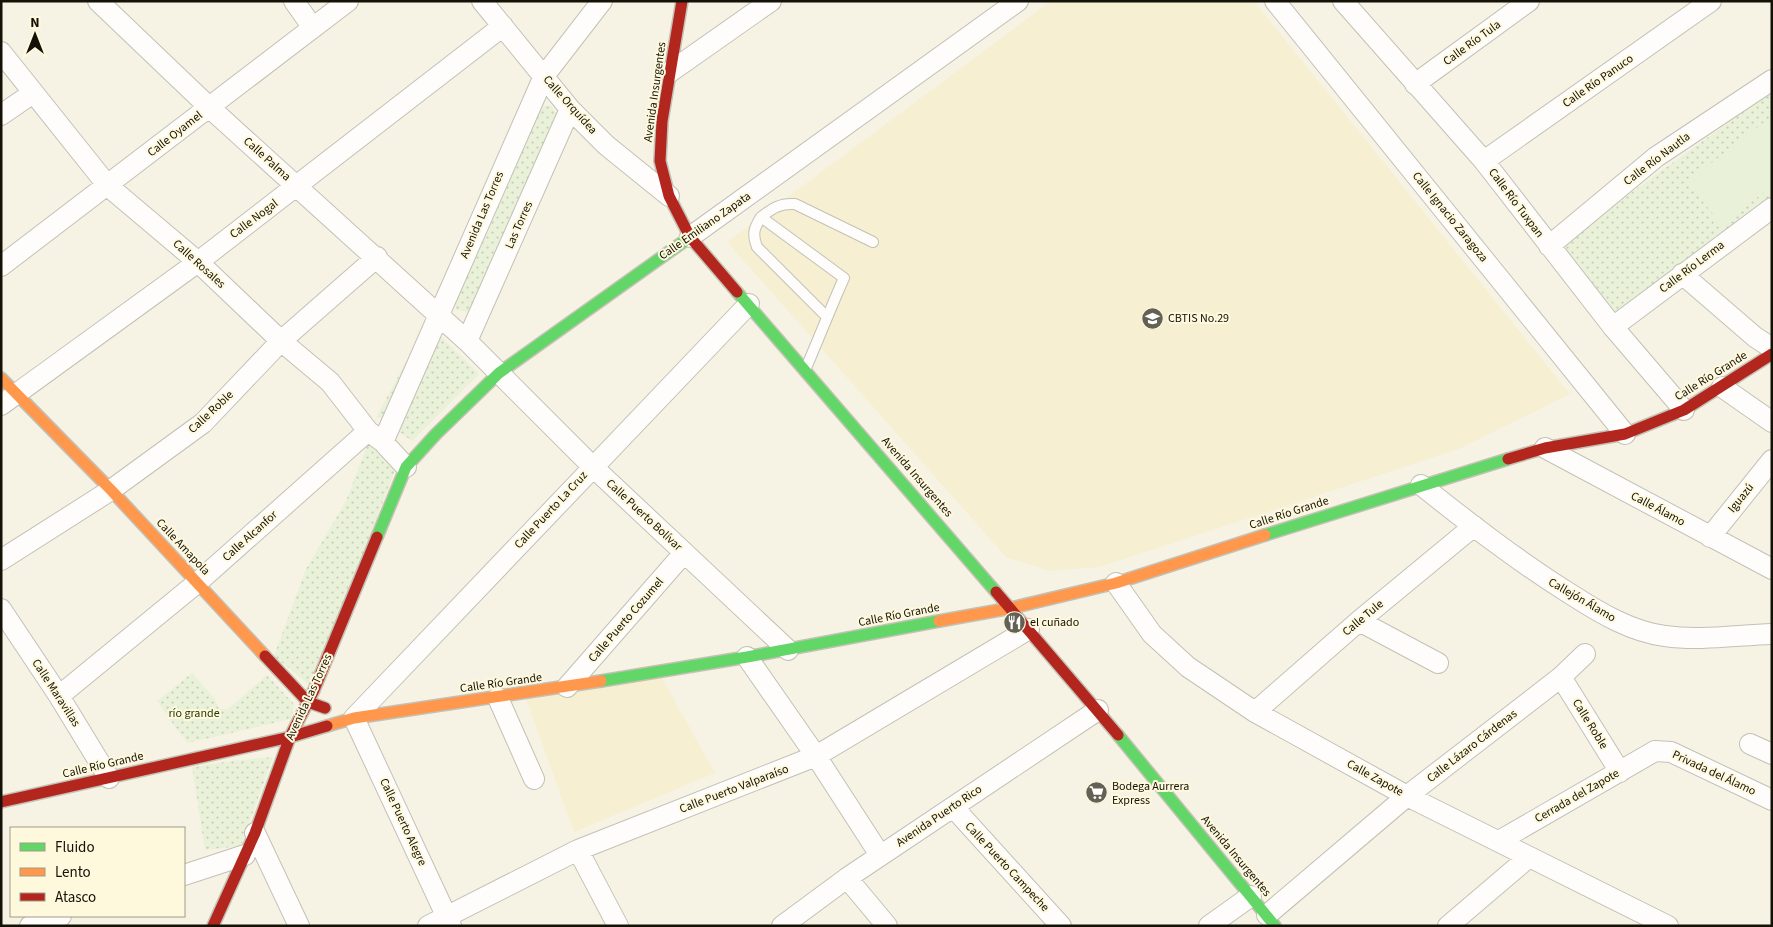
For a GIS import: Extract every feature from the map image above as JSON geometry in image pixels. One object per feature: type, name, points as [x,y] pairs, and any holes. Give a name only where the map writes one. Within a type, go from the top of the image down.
[{"type":"street","name":"Calle Palma","points":[[98,1],[209,107],[439,315]]},
{"type":"street","points":[[294,1],[313,28]]},
{"type":"street","name":"Calle Oyamel","points":[[1,266],[348,1]]},
{"type":"street","name":"Calle Orquídea","points":[[482,1],[570,109],[606,145],[669,196]]},
{"type":"street","name":"Avenida Las Torres","points":[[376,436],[439,315],[544,76],[602,1]]},
{"type":"street","name":"Avenida Insurgentes","points":[[682,1],[662,121],[660,161],[669,196],[690,237],[805,368],[1098,710],[1271,920]]},
{"type":"street","points":[[670,72],[771,1]]},
{"type":"street","name":"Calle Emiliano Zapata","points":[[406,467],[436,434],[499,374],[1018,1]]},
{"type":"street","name":"Calle Ignacio Zaragoza","points":[[1275,1],[1625,434]]},
{"type":"street","name":"Calle Río Tula","points":[[1415,84],[1529,1]]},
{"type":"street","name":"Calle Río Panuco","points":[[1484,161],[1711,1]]},
{"type":"street","name":"Calle Río Tuxpan","points":[[1346,2],[1415,84],[1484,161],[1613,327],[1684,410]]},
{"type":"street","name":"Calle Nogal","points":[[9,400],[198,262],[503,26]]},
{"type":"street","name":"Calle Rosales","points":[[1,52],[108,186],[198,262],[281,341],[330,382],[376,436],[406,467]]},
{"type":"street","name":"Calle Río Nautla","points":[[1549,246],[1656,157],[1772,80]]},
{"type":"street","points":[[1,114],[33,93]]},
{"type":"street","name":"Las Torres","points":[[467,340],[570,109]]},
{"type":"street","name":"Calle Río Lerma","points":[[1613,327],[1772,208]]},
{"type":"street","name":"Calle Roble","points":[[1,560],[112,490],[203,423],[281,341],[377,257]]},
{"type":"street","points":[[1682,274],[1754,337],[1772,348]]},
{"type":"street","name":"Calle Puerto La Cruz","points":[[354,718],[749,304]]},
{"type":"street","name":"Calle Puerto Bolívar","points":[[439,315],[467,340],[592,467],[788,650]]},
{"type":"street","name":"Calle Río Grande","points":[[1,802],[290,737],[354,718],[498,698],[788,650],[1011,608],[1116,584],[1421,485],[1544,448],[1625,434],[1684,410],[1772,354]]},
{"type":"street","name":"Calle Amapola","points":[[1,378],[9,400],[112,490],[308,702],[354,718]]},
{"type":"street","points":[[1722,387],[1772,422]]},
{"type":"street","name":"Calle Alcanfor","points":[[59,696],[376,436]]},
{"type":"street","name":"Calle Álamo","points":[[1544,448],[1772,569]]},
{"type":"street","name":"Iguazú","points":[[1710,537],[1772,460]]},
{"type":"street","name":"Avenida Las Torres","points":[[213,926],[255,833],[290,737],[308,702],[406,467]]},
{"type":"street","name":"Callejón Álamo","points":[[1421,485],[1517,560],[1595,610],[1632,627],[1664,636],[1701,637],[1772,634]]},
{"type":"street","name":"Calle Tule","points":[[1255,712],[1359,621],[1474,526]]},
{"type":"street","name":"Calle Puerto Cozumel","points":[[567,687],[684,553]]},
{"type":"street","name":"Calle Zapote","points":[[1116,584],[1152,634],[1188,667],[1255,712],[1407,796],[1500,841],[1655,923]]},
{"type":"street","name":"Calle Maravillas","points":[[1,608],[59,696],[109,778]]},
{"type":"street","points":[[1359,621],[1438,663]]},
{"type":"street","name":"Calle Puerto Valparaíso","points":[[428,926],[449,921],[578,850],[816,756],[1029,629]]},
{"type":"street","name":"Calle Lázaro Cárdenas","points":[[1271,920],[1407,796],[1561,677],[1585,654]]},
{"type":"street","points":[[747,657],[816,756],[880,855]]},
{"type":"street","name":"Calle Roble","points":[[1561,677],[1620,772]]},
{"type":"street","points":[[498,698],[534,779]]},
{"type":"street","name":"Avenida Puerto Rico","points":[[782,926],[880,855],[1098,710]]},
{"type":"street","name":"Calle Puerto Alegre","points":[[354,718],[449,921]]},
{"type":"street","points":[[1750,744],[1772,754]]},
{"type":"street","name":"Cerrada del Zapote","points":[[1500,841],[1655,751]]},
{"type":"street","name":"Privada del Álamo","points":[[1655,751],[1671,752],[1772,800]]},
{"type":"street","name":"Calle Puerto Campeche","points":[[953,807],[1062,926]]},
{"type":"street","points":[[255,833],[299,926]]},
{"type":"street","points":[[578,850],[618,926]]},
{"type":"street","points":[[185,875],[245,855]]},
{"type":"street","points":[[1448,926],[1529,857]]},
{"type":"street","points":[[847,878],[887,926]]},
{"type":"street","points":[[1209,926],[1251,896]]},
{"type":"street","points":[[30,926],[58,917]]},
{"type":"lane","points":[[828,317],[757,247],[753,237],[755,227],[761,217],[776,206],[795,204],[873,242]]},
{"type":"lane","points":[[761,217],[844,278],[805,368]]},
{"type":"shaded area","name":"CBTIS No.29","points":[[1051,1],[1254,1],[1570,394],[1459,449],[1100,567],[1049,571],[1006,557],[727,242]]},
{"type":"shaded area","points":[[661,676],[715,773],[574,832],[526,699]]},
{"type":"green space","points":[[1772,91],[1772,197],[1614,316],[1560,244]]},
{"type":"green space","points":[[550,105],[558,115],[469,312],[456,310],[455,298],[521,144],[542,107]]},
{"type":"green space","points":[[1772,116],[1772,186],[1722,225],[1687,182]]},
{"type":"green space","points":[[427,323],[479,374],[412,441],[377,416]]},
{"type":"green space","points":[[368,443],[397,465],[312,687],[274,656],[306,569],[346,501]]},
{"type":"green space","name":"río grande","points":[[192,673],[215,699],[219,709],[228,709],[267,675],[294,704],[291,719],[188,743],[157,701]]},
{"type":"green space","points":[[273,757],[241,846],[205,850],[192,767]]},
{"type":"traffic: fast","points":[[377,537],[406,467],[436,434],[499,373],[690,237]]},
{"type":"traffic: fast","points":[[737,292],[996,592]]},
{"type":"traffic: fast","points":[[1265,535],[1508,459]]},
{"type":"traffic: fast","points":[[601,681],[747,657],[939,621]]},
{"type":"traffic: fast","points":[[1118,735],[1275,926]]},
{"type":"traffic: slow","points":[[1,378],[111,490],[265,656]]},
{"type":"traffic: slow","points":[[939,621],[1011,608],[1116,583],[1265,535]]},
{"type":"traffic: slow","points":[[327,726],[354,718],[601,681]]},
{"type":"traffic: jam","points":[[682,1],[662,121],[660,161],[669,196],[690,237],[737,292]]},
{"type":"traffic: jam","points":[[1508,459],[1545,448],[1625,434],[1684,410],[1772,354]]},
{"type":"traffic: jam","points":[[213,926],[255,833],[290,737],[314,690],[377,537]]},
{"type":"traffic: jam","points":[[996,592],[1118,735]]},
{"type":"traffic: jam","points":[[265,656],[308,702],[325,708]]},
{"type":"traffic: jam","points":[[1,802],[290,737],[327,726]]},
{"type":"place","name":"CBTIS No.29","points":[[1152,318]]},
{"type":"place","name":"el cuñado","points":[[1014,622]]},
{"type":"place","name":"Bodega Aurrera Express","points":[[1096,793]]}]
